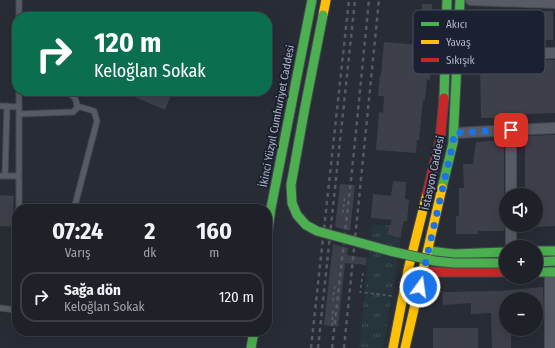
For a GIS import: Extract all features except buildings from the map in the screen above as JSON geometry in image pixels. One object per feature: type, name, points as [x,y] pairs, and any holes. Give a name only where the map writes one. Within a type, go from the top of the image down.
[{"type":"main road","name":"İkinci Yüzyıl Cumhuriyet Caddesi","points":[[272,204],[312,0]]},
{"type":"main road","points":[[326,0],[306,102],[293,180],[292,207],[297,216],[317,231],[421,258],[454,263],[499,263]]},
{"type":"main road","name":"İstasyon Caddesi","points":[[447,0],[447,10]]},
{"type":"main road","name":"İstasyon Caddesi","points":[[460,0],[460,10]]},
{"type":"main road","name":"İstasyon Caddesi","points":[[393,348],[404,298],[408,270],[440,140],[444,104],[445,74]]},
{"type":"main road","name":"İstasyon Caddesi","points":[[405,348],[453,143],[457,74]]},
{"type":"main road","points":[[414,248],[454,254],[499,252]]},
{"type":"main road","points":[[543,252],[555,251]]},
{"type":"main road","points":[[543,262],[555,261]]},
{"type":"main road","points":[[408,270],[424,272],[499,272]]},
{"type":"main road","points":[[251,348],[253,336]]},
{"type":"street","points":[[471,0],[555,3]]},
{"type":"street","points":[[545,53],[555,53]]},
{"type":"street","points":[[454,133],[555,128]]},
{"type":"street","points":[[511,130],[511,188]]},
{"type":"street","points":[[550,348],[552,272]]},
{"type":"lane","points":[[19,0],[19,12]]},
{"type":"lane","points":[[19,96],[19,204]]},
{"type":"lane","points":[[19,114],[71,113],[76,111],[77,106],[74,96]]},
{"type":"lane","points":[[0,106],[19,107]]},
{"type":"lane","points":[[7,106],[2,176],[19,176]]},
{"type":"lane","points":[[75,204],[97,120],[94,111],[77,106]]},
{"type":"lane","points":[[0,308],[12,309]]},
{"type":"path","points":[[343,213],[345,195]]},
{"type":"path","points":[[362,272],[360,292],[404,298]]},
{"type":"path","points":[[334,301],[335,284]]},
{"type":"path","points":[[332,326],[333,308]]},
{"type":"green space","points":[[372,225],[403,225],[383,348],[359,348]]},
{"type":"railway","points":[[311,348],[349,0]]},
{"type":"railway","points":[[318,348],[355,0]]},
{"type":"railway","points":[[332,348],[369,0]]},
{"type":"railway","points":[[344,348],[379,0]]},
{"type":"traffic: fast","points":[[272,204],[312,0]]},
{"type":"traffic: fast","points":[[447,0],[447,10]]},
{"type":"traffic: fast","points":[[460,0],[460,10]]},
{"type":"traffic: fast","points":[[323,15],[291,185],[292,203],[297,215],[306,225],[317,231],[390,251],[435,261],[454,263],[499,263]]},
{"type":"traffic: fast","points":[[444,98],[445,74]]},
{"type":"traffic: fast","points":[[442,188],[453,143],[456,74]]},
{"type":"traffic: fast","points":[[429,251],[454,254],[499,252]]},
{"type":"traffic: fast","points":[[543,251],[555,251]]},
{"type":"traffic: fast","points":[[543,262],[555,261]]},
{"type":"traffic: fast","points":[[543,272],[555,272]]},
{"type":"traffic: fast","points":[[251,348],[253,336]]},
{"type":"traffic: slow","points":[[323,15],[326,0]]},
{"type":"traffic: slow","points":[[405,348],[442,188]]},
{"type":"traffic: slow","points":[[393,348],[408,270],[427,194]]},
{"type":"traffic: jam","points":[[427,194],[440,140],[444,98]]},
{"type":"traffic: jam","points":[[424,272],[499,272]]},
{"type":"route","points":[[420,287],[454,133],[511,130]]}]
